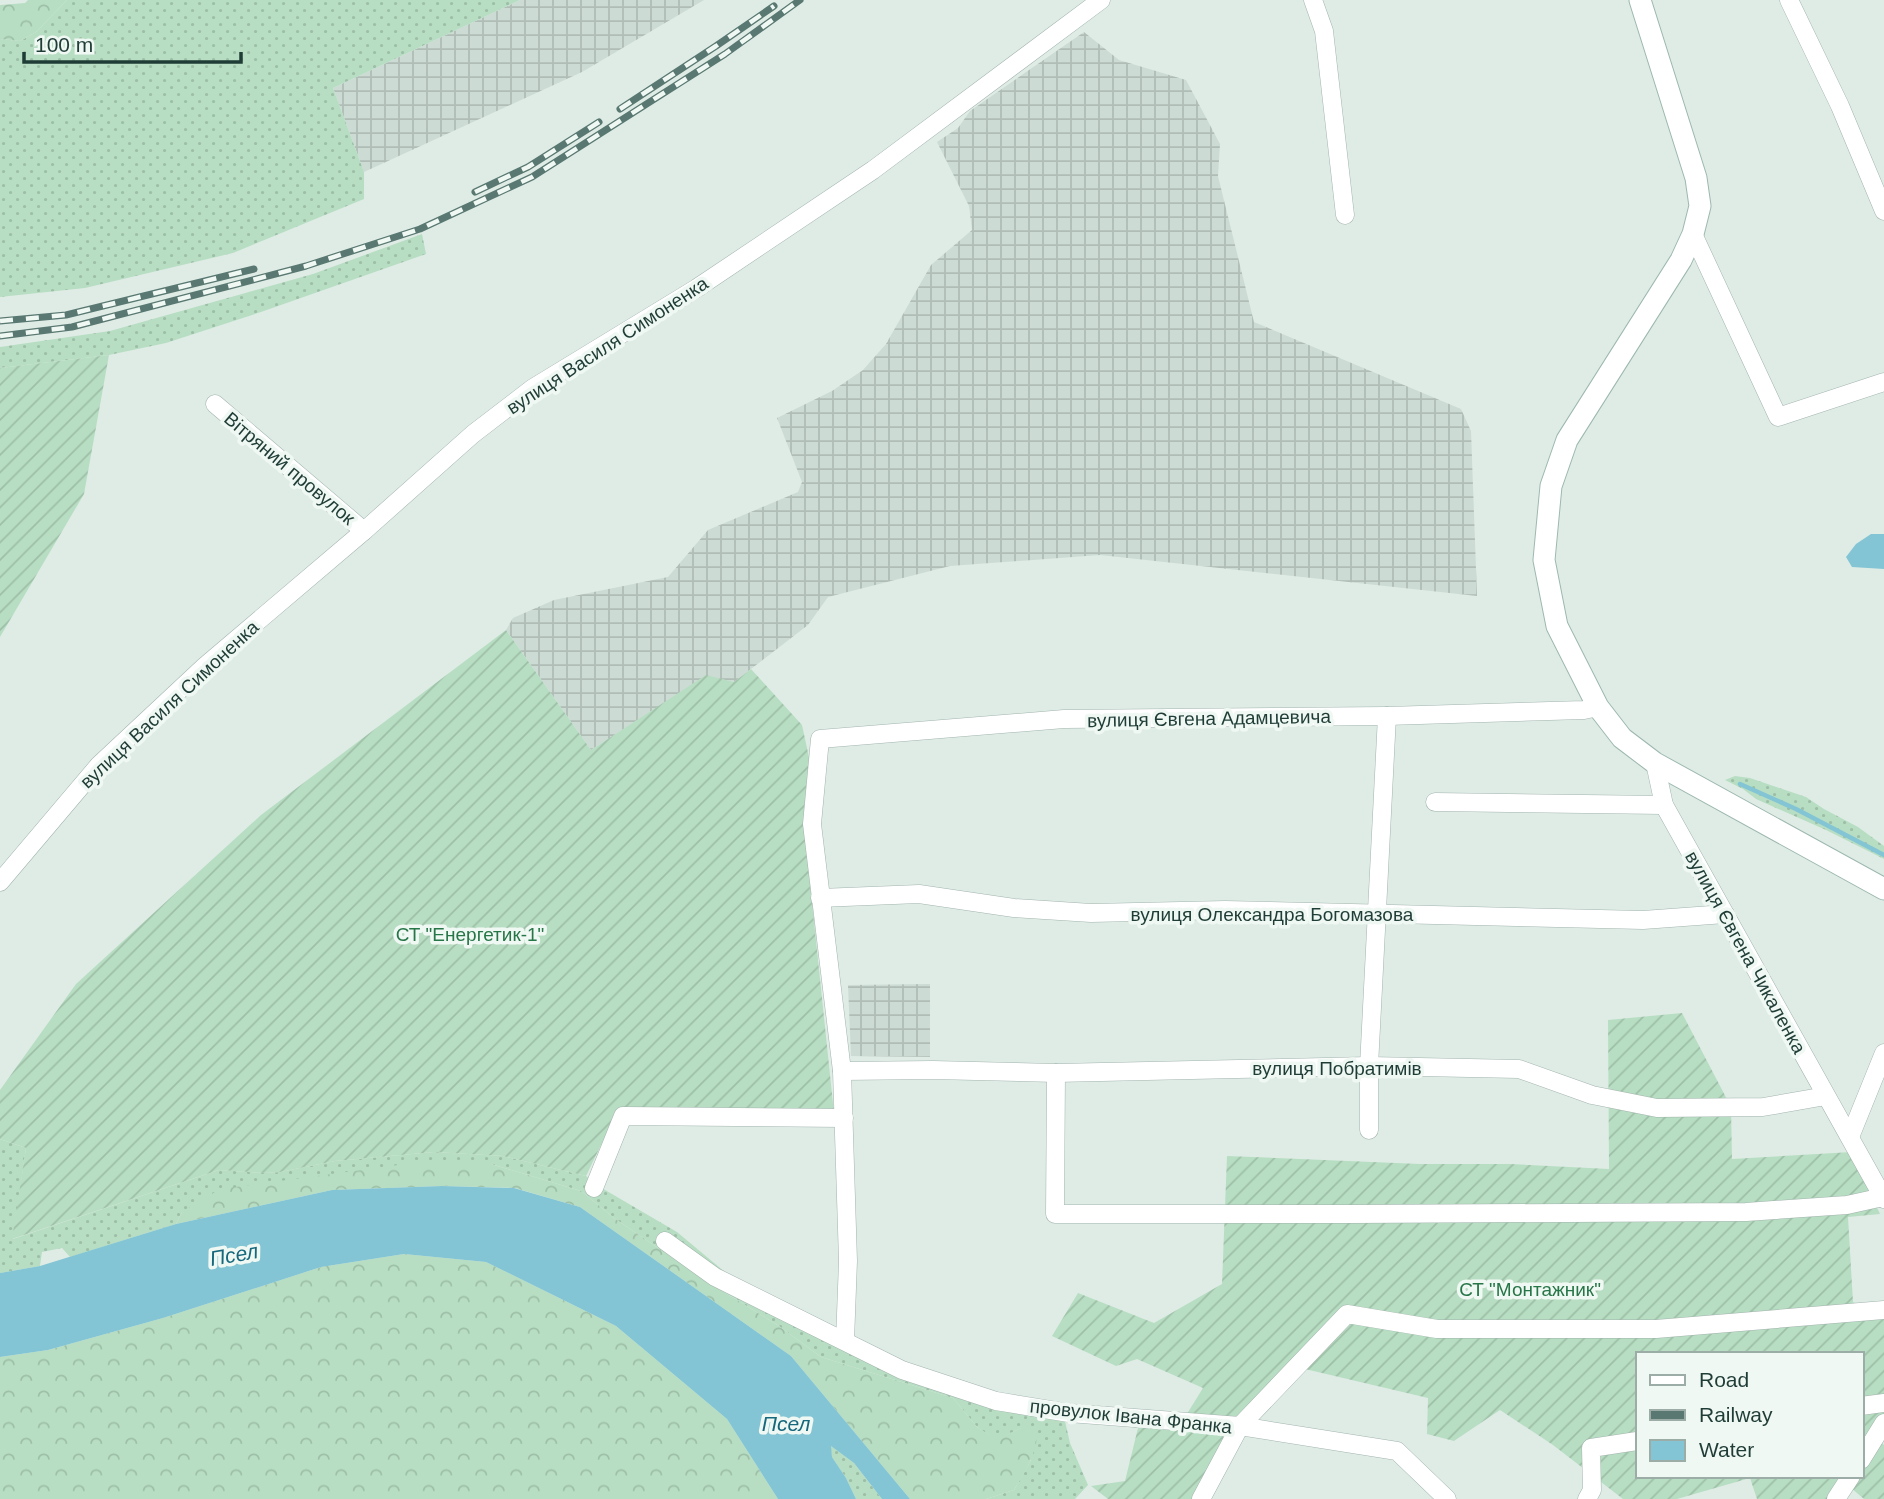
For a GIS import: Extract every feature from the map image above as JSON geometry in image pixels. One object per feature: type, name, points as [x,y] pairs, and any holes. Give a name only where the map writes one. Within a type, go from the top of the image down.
[{"type":"main road","points":[[1640,0],[1696,178],[1700,206],[1693,234],[1681,260],[1567,440],[1551,486],[1544,560],[1557,626],[1598,706],[1622,738],[1655,763],[1884,889]]},
{"type":"street","name":"вулиця Василя Симоненка","points":[[0,882],[99,765],[205,666],[473,434],[533,388],[697,288],[873,170],[1101,0]]},
{"type":"street","points":[[1313,0],[1324,31],[1345,215]]},
{"type":"street","points":[[1789,0],[1840,106],[1884,211]]},
{"type":"street","points":[[1693,234],[1778,417],[1884,382]]},
{"type":"street","name":"Вітряний провулок","points":[[215,404],[364,531]]},
{"type":"street","name":"вулиця Євгена Адамцевича","points":[[820,898],[812,824],[820,739],[1065,719],[1387,716],[1584,710],[1598,706]]},
{"type":"street","points":[[1369,1130],[1369,1066],[1387,716]]},
{"type":"street","name":"вулиця Євгена Чикаленка","points":[[1655,763],[1664,805],[1884,1198]]},
{"type":"street","points":[[1435,802],[1664,805]]},
{"type":"street","name":"вулиця Олександра Богомазова","points":[[820,898],[919,894],[1014,908],[1091,913],[1225,910],[1643,920],[1725,914]]},
{"type":"street","points":[[820,898],[842,1070],[848,1261],[845,1341]]},
{"type":"street","points":[[1850,1137],[1884,1053]]},
{"type":"street","name":"вулиця Побратимів","points":[[842,1070],[1056,1073],[1369,1066],[1519,1069],[1592,1095],[1657,1108],[1763,1107],[1826,1096]]},
{"type":"street","points":[[1056,1073],[1055,1214],[1746,1212],[1847,1205],[1884,1198]]},
{"type":"street","points":[[593,1188],[623,1116],[844,1118]]},
{"type":"street","name":"провулок Івана Франка","points":[[665,1241],[715,1277],[902,1370],[996,1401],[1069,1413],[1240,1426],[1397,1451],[1447,1499]]},
{"type":"street","points":[[1201,1499],[1240,1426],[1347,1314],[1437,1329],[1656,1329],[1884,1310]]},
{"type":"street","points":[[1863,1406],[1884,1403]]},
{"type":"street","points":[[1863,1457],[1884,1423]]},
{"type":"street","points":[[1587,1499],[1592,1490],[1591,1448],[1636,1441]]},
{"type":"street","points":[[1836,1499],[1850,1478]]},
{"type":"shaded area","points":[[520,0],[704,0],[582,72],[364,172],[333,88]]},
{"type":"shaded area","points":[[1084,32],[1119,60],[1186,80],[1220,144],[1218,176],[1254,322],[1461,409],[1471,431],[1477,596],[1100,555],[950,566],[828,597],[808,625],[734,682],[706,676],[591,750],[506,630],[513,618],[554,600],[668,577],[708,530],[798,492],[802,482],[777,418],[832,391],[863,370],[886,344],[931,265],[972,230],[969,206],[937,142],[958,128],[970,111]]},
{"type":"shaded area","points":[[930,984],[930,1057],[851,1056],[848,985]]},
{"type":"green space","points":[[28,0],[67,0],[36,32],[20,41],[0,39],[0,5],[25,3]]},
{"type":"green space","points":[[67,0],[520,0],[333,88],[364,172],[364,199],[233,253],[85,288],[0,297],[0,39],[20,41],[36,32]]},
{"type":"green space","points":[[422,234],[426,254],[166,343],[109,355],[0,368],[0,347],[110,331],[313,274]]},
{"type":"green space","points":[[109,355],[84,494],[0,637],[0,368]]},
{"type":"green space","name":"СТ \"Енергетик-1\"","points":[[506,630],[591,750],[706,675],[734,682],[751,669],[802,725],[812,771],[805,835],[834,1113],[616,1114],[586,1176],[503,1156],[434,1152],[335,1161],[280,1172],[219,1170],[12,1239],[26,1148],[0,1139],[0,1090],[76,984],[261,815]]},
{"type":"green space","points":[[1735,776],[1750,778],[1806,797],[1858,827],[1884,846],[1884,859],[1756,799],[1725,780]]},
{"type":"green space","name":"СТ \"Монтажник\"","points":[[1682,1013],[1731,1107],[1732,1159],[1852,1152],[1880,1214],[1848,1217],[1853,1302],[1884,1315],[1884,1415],[1873,1436],[1884,1445],[1884,1499],[1864,1499],[1844,1482],[1831,1499],[1757,1499],[1750,1478],[1677,1499],[1623,1499],[1553,1445],[1500,1410],[1454,1441],[1427,1434],[1428,1398],[1305,1369],[1278,1376],[1196,1499],[1108,1499],[1091,1486],[1125,1481],[1138,1428],[1180,1425],[1203,1388],[1137,1359],[1116,1366],[1052,1336],[1078,1293],[1154,1323],[1222,1284],[1227,1156],[1609,1169],[1608,1020]]},
{"type":"green space","points":[[0,1139],[26,1148],[13,1239],[219,1170],[280,1172],[335,1161],[434,1152],[503,1156],[586,1176],[677,1232],[725,1272],[886,1358],[1005,1396],[1062,1408],[1070,1443],[1088,1485],[1075,1499],[986,1499],[1014,1490],[1031,1460],[1021,1428],[997,1440],[978,1428],[953,1398],[821,1357],[779,1326],[614,1218],[581,1191],[491,1164],[182,1212],[176,1224],[70,1257],[62,1248],[42,1252],[40,1266],[0,1273]]},
{"type":"green space","points":[[413,1163],[491,1164],[581,1191],[614,1218],[779,1326],[821,1357],[953,1398],[978,1428],[997,1439],[1021,1428],[1030,1429],[1037,1435],[1029,1464],[1014,1490],[986,1499],[910,1499],[791,1356],[580,1207],[515,1188],[442,1186],[332,1190],[176,1224],[182,1212],[220,1189]]},
{"type":"green space","points":[[404,1254],[486,1262],[616,1326],[727,1419],[778,1499],[0,1499],[0,1357],[48,1350],[163,1318],[321,1267]]},
{"type":"green space","points":[[830,1445],[854,1463],[882,1499],[856,1499],[832,1457]]},
{"type":"water","points":[[1871,534],[1884,534],[1884,569],[1852,567],[1846,557],[1856,544]]},
{"type":"water","name":"Псел","points":[[442,1186],[514,1188],[580,1207],[791,1356],[910,1499],[882,1499],[854,1463],[831,1446],[832,1457],[856,1499],[778,1499],[727,1419],[616,1326],[486,1262],[404,1254],[321,1267],[163,1318],[48,1350],[0,1357],[0,1273],[40,1266],[176,1224],[332,1190]]},
{"type":"waterway","points":[[1740,784],[1796,809],[1884,855]]},
{"type":"railway","points":[[0,336],[72,327],[306,266],[420,229],[532,177],[725,54],[800,0]]},
{"type":"railway","points":[[620,109],[774,6]]},
{"type":"railway","points":[[475,192],[528,167],[599,122]]},
{"type":"railway","points":[[0,321],[66,315],[254,269]]}]
